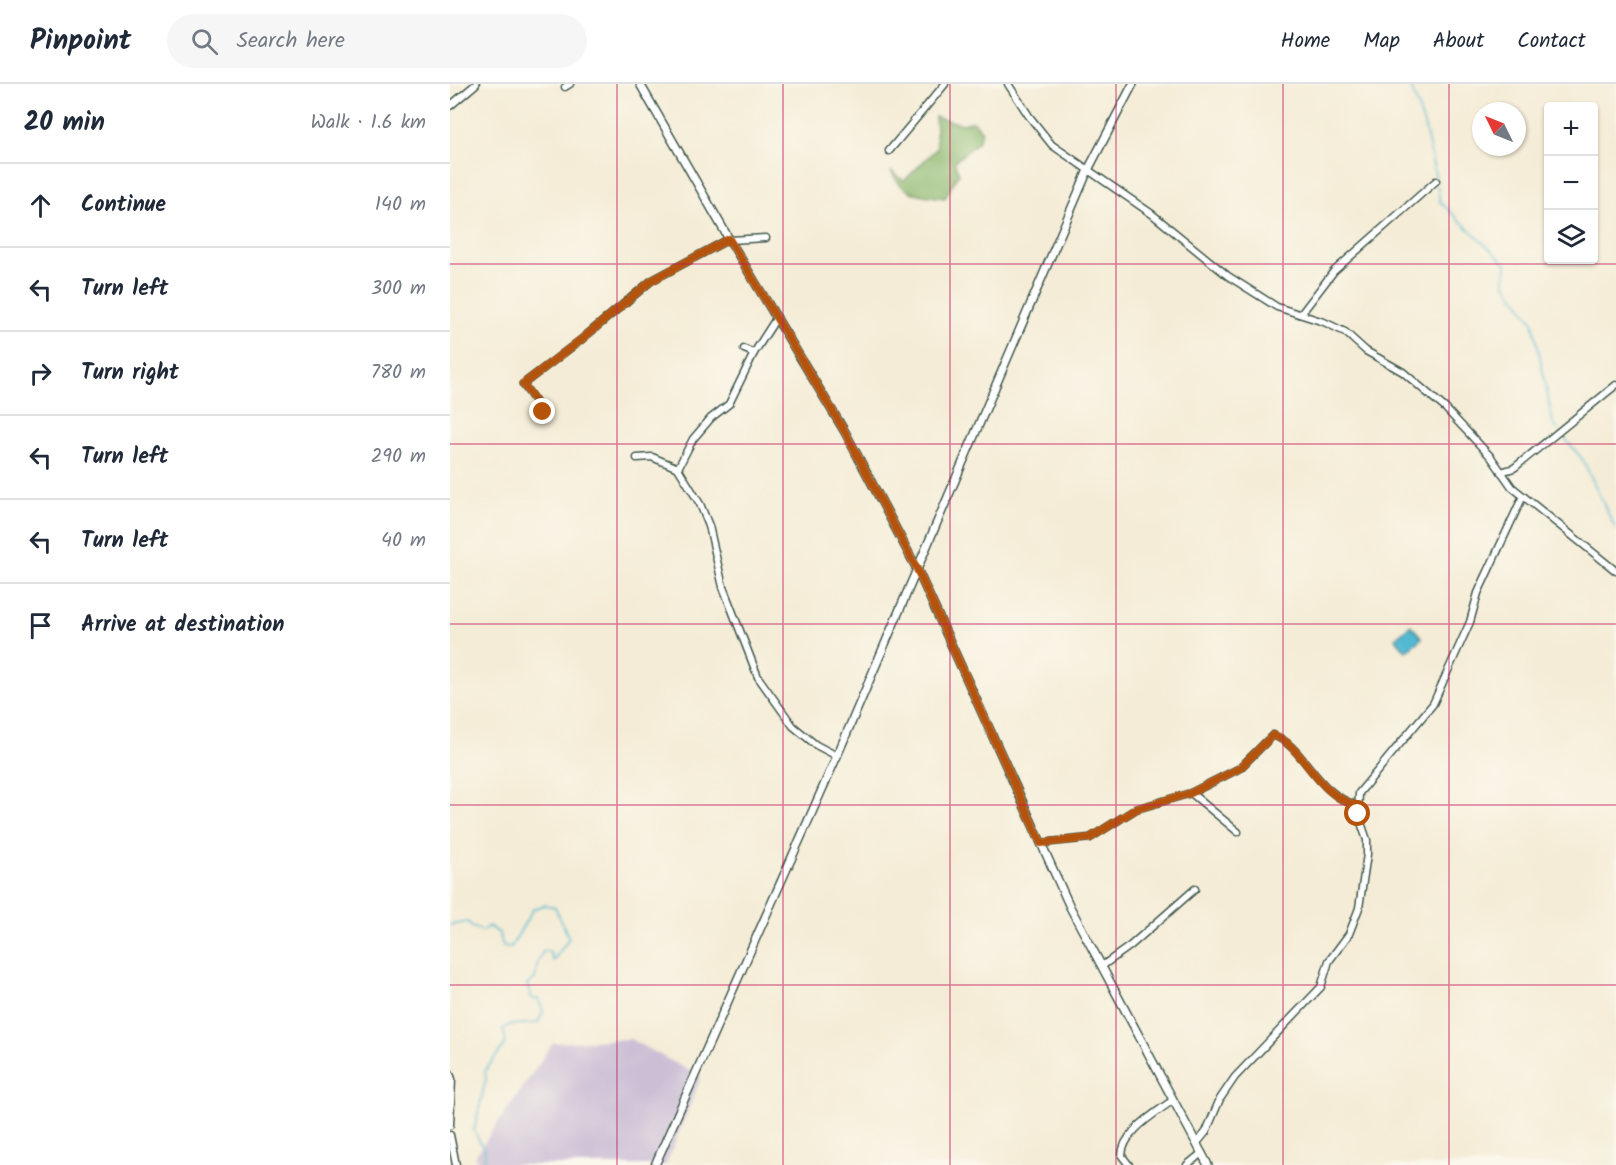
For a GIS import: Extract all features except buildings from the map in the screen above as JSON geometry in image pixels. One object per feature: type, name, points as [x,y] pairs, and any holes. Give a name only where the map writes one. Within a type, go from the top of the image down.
[{"type":"street","points":[[450,106],[476,84]]},
{"type":"street","points":[[640,84],[729,240],[845,432],[917,569],[1070,907],[1208,1165]]},
{"type":"street","points":[[889,151],[945,84]]},
{"type":"street","points":[[1008,84],[1052,145],[1152,214],[1228,276],[1277,307],[1345,332],[1366,351],[1402,372],[1445,408],[1491,457],[1512,487],[1616,571]]},
{"type":"street","points":[[656,1165],[837,756],[875,662],[1088,170],[1133,84]]},
{"type":"street","points":[[1301,314],[1334,271],[1436,181]]},
{"type":"street","points":[[543,412],[523,384],[582,339],[651,281],[729,240],[766,238]]},
{"type":"street","points":[[678,468],[693,439],[711,418],[729,404],[754,353],[777,317]]},
{"type":"street","points":[[744,349],[754,353]]},
{"type":"street","points":[[1501,472],[1514,468],[1616,385]]},
{"type":"street","points":[[637,458],[652,457],[678,468],[700,504],[709,526],[723,587],[758,677],[793,726],[816,745],[837,756]]},
{"type":"street","points":[[1197,1143],[1206,1132],[1220,1099],[1235,1077],[1321,987],[1329,961],[1349,934],[1359,908],[1367,854],[1359,793],[1433,704],[1470,622],[1478,593],[1523,496]]},
{"type":"street","points":[[1041,843],[1090,838],[1136,809],[1191,793],[1240,768],[1273,735],[1296,754],[1317,781],[1346,803],[1359,806]]},
{"type":"street","points":[[1191,793],[1238,832]]},
{"type":"street","points":[[1102,966],[1122,953],[1196,889]]},
{"type":"street","points":[[450,1074],[452,1079],[450,1125]]},
{"type":"street","points":[[1129,1165],[1122,1156],[1122,1148],[1134,1132],[1173,1100]]},
{"type":"street","points":[[450,1135],[456,1165]]},
{"type":"street","points":[[1187,1165],[1202,1153]]},
{"type":"shaded area","points":[[630,1039],[701,1077],[666,1165],[485,1165],[474,1158],[553,1043]]},
{"type":"green space","points":[[935,117],[963,124],[973,121],[982,131],[978,142],[954,162],[959,173],[945,198],[920,195],[907,190],[901,186],[891,171],[904,181],[937,148]]},
{"type":"water","points":[[1411,625],[1422,638],[1406,651],[1395,638]]},
{"type":"waterway","points":[[1410,84],[1425,128],[1436,179]]},
{"type":"waterway","points":[[1437,184],[1440,202],[1506,264],[1505,283],[1533,322],[1553,423],[1557,429]]},
{"type":"waterway","points":[[1560,432],[1583,460],[1616,530]]},
{"type":"waterway","points":[[450,925],[468,922],[472,927],[483,931],[488,926],[499,933],[503,946],[511,947],[533,909],[545,905],[555,907],[569,938],[553,961],[550,952],[543,951],[537,965],[535,979],[527,985],[532,999],[538,999],[543,1011],[538,1023],[509,1025],[503,1029],[506,1043],[485,1071],[486,1079],[474,1130],[485,1152],[484,1165]]},
{"type":"route","points":[[543,412],[523,384],[582,339],[651,281],[729,239],[845,432],[917,569],[991,727],[1041,843],[1090,838],[1136,809],[1150,803],[1191,793],[1240,768],[1273,735],[1296,754],[1317,781],[1346,803],[1359,806],[1358,814]]}]
